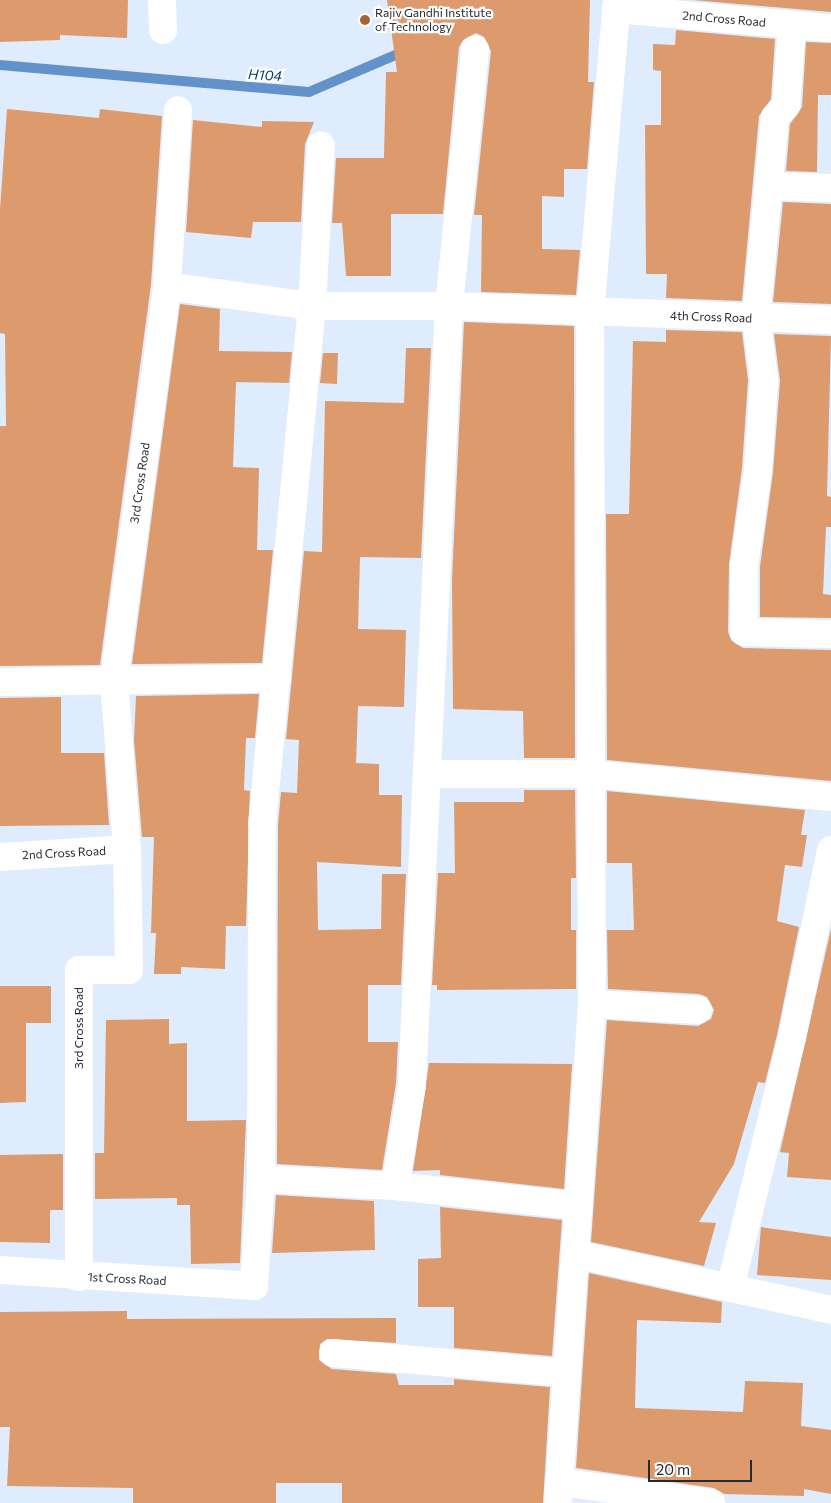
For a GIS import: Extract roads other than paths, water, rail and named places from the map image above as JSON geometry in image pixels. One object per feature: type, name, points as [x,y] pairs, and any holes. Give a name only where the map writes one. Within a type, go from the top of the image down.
[{"type":"street","points":[[162,0],[163,30]]},
{"type":"street","points":[[617,4],[590,314],[592,1004],[579,1206],[565,1373],[559,1492],[712,1503]]},
{"type":"street","name":"2nd Cross Road","points":[[617,4],[831,28]]},
{"type":"street","points":[[792,25],[786,106],[775,117],[756,318],[764,380],[758,470],[744,566],[744,632],[831,634]]},
{"type":"street","points":[[394,1186],[412,1085],[429,774],[449,306],[475,49]]},
{"type":"street","name":"3rd Cross Road","points":[[79,1276],[79,970],[129,970],[127,849],[114,680],[166,286],[178,110]]},
{"type":"street","points":[[321,145],[312,306],[278,678],[262,824],[261,1179],[394,1186],[579,1206]]},
{"type":"street","points":[[769,186],[831,188]]},
{"type":"street","name":"4th Cross Road","points":[[166,286],[312,306],[449,306],[590,314],[831,320]]},
{"type":"street","points":[[0,682],[278,678]]},
{"type":"street","points":[[429,774],[591,774],[831,797]]},
{"type":"street","name":"2nd Cross Road","points":[[0,857],[127,849]]},
{"type":"street","points":[[730,1288],[792,1038],[831,850]]},
{"type":"street","points":[[592,1004],[698,1010]]},
{"type":"street","name":"1st Cross Road","points":[[0,1270],[254,1286],[261,1179]]},
{"type":"street","points":[[575,1254],[831,1310]]},
{"type":"street","points":[[333,1352],[565,1373]]},
{"type":"waterway","name":"H104","points":[[0,65],[309,92],[407,50]]},
{"type":"place","name":"Rajiv Gandhi Institute of Technology","points":[[365,20]]}]
